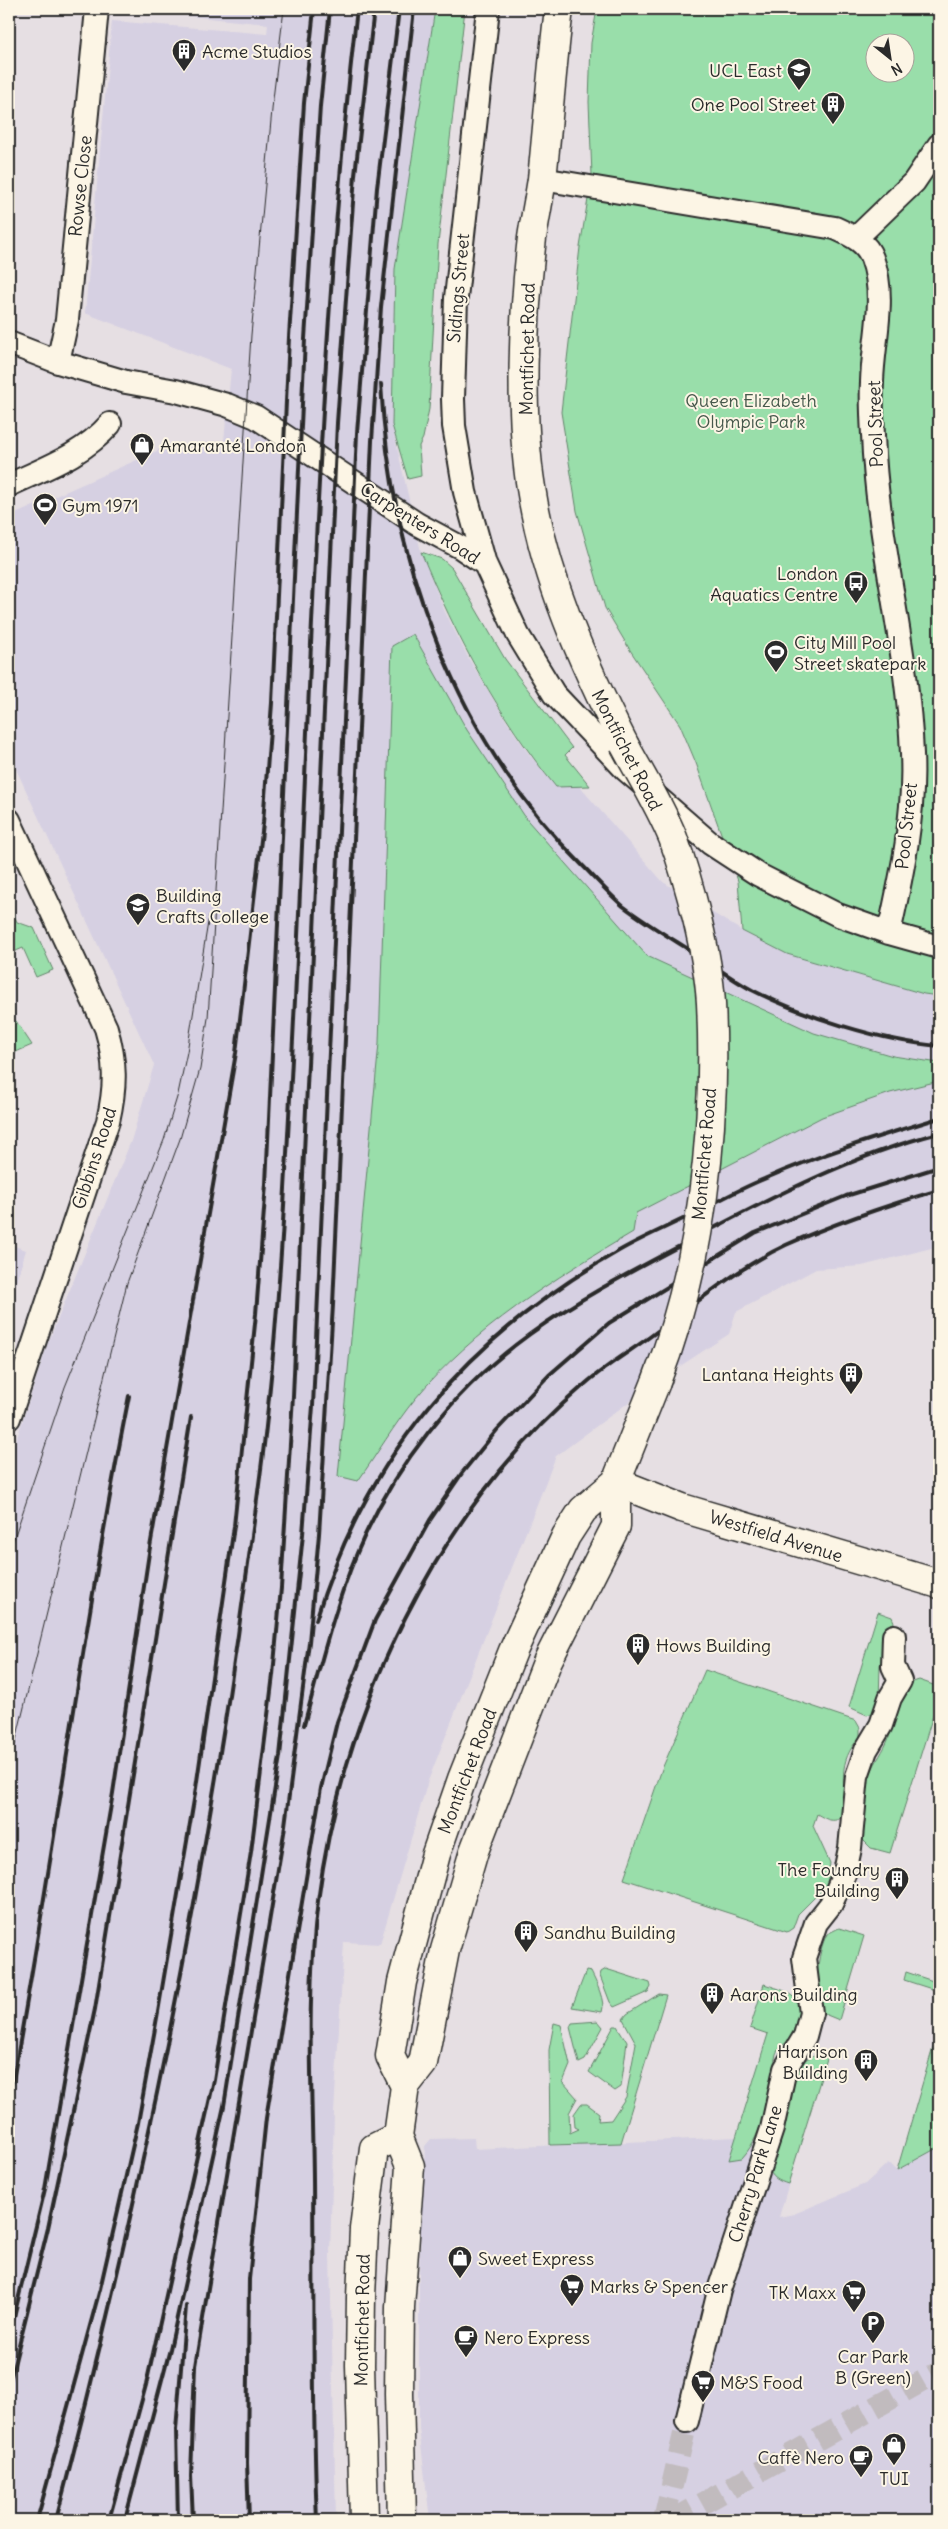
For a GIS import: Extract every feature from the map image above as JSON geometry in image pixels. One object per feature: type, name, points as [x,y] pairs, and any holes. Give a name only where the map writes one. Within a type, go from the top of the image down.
[{"type":"street","name":"Rowse Close","points":[[58,362],[67,320],[97,9]]},
{"type":"street","name":"Sidings Street","points":[[485,564],[465,492],[458,453],[453,399],[456,307],[488,9]]},
{"type":"street","name":"Montfichet Road","points":[[402,2520],[399,2394],[400,2307],[410,2166],[398,2136],[405,2086],[423,2062],[445,1950],[458,1901],[495,1792],[548,1660],[616,1526],[616,1482],[656,1382],[682,1300],[696,1233],[710,1118],[711,1002],[691,896],[672,837],[589,675],[566,616],[546,553],[531,489],[526,439],[525,346],[529,275],[542,179],[559,9]]},
{"type":"street","points":[[856,238],[914,182],[939,145]]},
{"type":"street","name":"Pool Street","points":[[542,179],[835,228],[860,240],[872,257],[880,295],[872,381],[873,436],[880,507],[902,643],[912,756],[912,786],[904,860],[888,933]]},
{"type":"street","name":"Carpenters Road","points":[[9,343],[58,362],[126,382],[176,391],[227,405],[256,417],[417,524],[460,546],[485,564],[518,635],[554,694],[626,770],[710,843],[753,872],[805,901],[888,933],[939,947]]},
{"type":"street","points":[[9,485],[80,452],[98,438],[110,424]]},
{"type":"street","name":"Gibbins Road","points":[[9,820],[106,1028],[114,1054],[115,1076],[108,1121],[9,1418]]},
{"type":"street","name":"Montfichet Road","points":[[405,2086],[390,2056],[402,1982],[436,1854],[462,1779],[514,1651],[566,1536],[583,1510],[616,1482]]},
{"type":"street","name":"Westfield Avenue","points":[[616,1482],[682,1508],[939,1584]]},
{"type":"street","name":"Cherry Park Lane","points":[[687,2420],[719,2290],[772,2129],[785,2069],[805,2036],[811,2013],[804,1958],[816,1923],[831,1904],[845,1872],[850,1848],[856,1776],[866,1750],[881,1725],[890,1698],[900,1681],[893,1666],[894,1636]]},
{"type":"street","name":"Montfichet Road","points":[[364,2520],[360,2364],[364,2229],[374,2148],[398,2136]]},
{"type":"shaded area","points":[[189,9],[435,9],[395,269],[392,425],[421,552],[445,612],[469,659],[507,722],[529,754],[556,787],[579,786],[663,882],[742,931],[787,954],[924,994],[939,996],[939,1246],[862,1266],[816,1269],[736,1312],[729,1334],[656,1382],[556,1456],[428,1781],[380,1944],[344,1942],[334,2113],[330,2255],[336,2520],[9,2520],[9,1462],[48,1343],[131,1141],[154,1065],[9,754],[9,517],[168,446],[224,441],[231,369],[85,313],[112,21],[267,34],[268,24],[189,16]]},
{"type":"shaded area","points":[[9,1244],[26,1250],[16,1283],[9,1281]]},
{"type":"shaded area","points":[[737,2137],[767,2141],[802,2138],[779,2217],[794,2214],[865,2184],[888,2163],[897,2170],[939,2147],[939,2520],[430,2520],[419,2428],[419,2272],[425,2146],[431,2139],[474,2138],[475,2149]]},
{"type":"green space","points":[[435,9],[465,9],[438,244],[429,409],[423,438],[419,446],[421,476],[408,479],[392,425],[395,269]]},
{"type":"green space","name":"Queen Elizabeth Olympic Park","points":[[597,9],[939,9],[939,996],[924,994],[787,954],[742,931],[738,881],[696,763],[680,725],[630,650],[605,608],[577,511],[561,412],[580,247],[592,175],[589,102],[591,43]]},
{"type":"green space","points":[[421,552],[442,559],[452,568],[505,659],[572,748],[565,755],[590,786],[556,787],[535,760],[515,732],[480,675],[434,584]]},
{"type":"green space","points":[[413,634],[467,730],[528,821],[647,956],[814,1033],[893,1056],[939,1063],[939,1081],[890,1093],[822,1117],[636,1213],[633,1232],[516,1306],[463,1350],[438,1374],[407,1409],[358,1481],[338,1476],[379,1043],[392,646]]},
{"type":"green space","points":[[9,904],[17,922],[34,928],[53,970],[36,977],[23,948],[9,954]]},
{"type":"green space","points":[[16,1021],[32,1045],[9,1055],[9,1024]]},
{"type":"green space","points":[[878,1612],[892,1617],[894,1622],[880,1665],[879,1703],[876,1712],[867,1715],[849,1707]]},
{"type":"green space","points":[[705,1670],[856,1721],[860,1728],[860,1737],[852,1747],[845,1765],[843,1783],[845,1815],[831,1820],[817,1814],[813,1826],[830,1863],[827,1885],[798,1914],[793,1928],[787,1932],[624,1879],[662,1769]]},
{"type":"green space","points":[[919,1680],[939,1687],[939,1696],[890,1853],[871,1848],[863,1840],[862,1812],[864,1794],[869,1776],[889,1738],[901,1695],[911,1683]]},
{"type":"green space","points":[[839,1928],[864,1936],[839,2020],[822,2013],[819,2005],[817,1973],[821,1951],[827,1934]]},
{"type":"green space","points":[[606,1969],[650,1983],[651,1987],[648,1992],[614,2007],[610,2002],[600,1976],[601,1972]]},
{"type":"green space","points":[[586,1971],[591,1972],[598,1986],[603,2003],[602,2012],[572,2007]]},
{"type":"green space","points":[[906,1972],[939,1983],[939,1994],[938,1991],[904,1980]]},
{"type":"green space","points":[[764,1984],[792,1995],[799,2005],[800,2013],[792,2037],[777,2051],[765,2109],[756,2136],[742,2158],[729,2160],[768,2034],[750,2028]]},
{"type":"green space","points":[[659,1994],[666,1995],[621,2143],[550,2145],[549,2050],[554,2023],[561,2025],[570,2065],[563,2082],[577,2098],[569,2113],[570,2133],[579,2129],[575,2127],[574,2114],[581,2104],[587,2104],[599,2113],[598,2121],[611,2120],[626,2097],[636,2043],[623,2019],[627,2014]]},
{"type":"green space","points":[[598,2021],[603,2027],[585,2060],[579,2063],[570,2027],[572,2023]]},
{"type":"green space","points":[[614,2026],[617,2026],[627,2042],[621,2087],[615,2091],[589,2072]]},
{"type":"green space","points":[[939,2027],[939,2098],[937,2100],[939,2105],[939,2147],[897,2170]]},
{"type":"green space","points":[[829,2052],[788,2184],[772,2174],[769,2167],[770,2155],[789,2112],[795,2075],[798,2069],[804,2061],[811,2057]]},
{"type":"tunnel","points":[[673,2520],[939,2372]]},
{"type":"tunnel","points":[[664,2520],[687,2421]]},
{"type":"tram line","points":[[9,1769],[127,1283],[180,1139],[200,1069],[208,1018],[251,335],[273,99],[284,9]]},
{"type":"tram line","points":[[9,1553],[65,1387],[164,1140],[178,1094],[187,1052],[209,916]]},
{"type":"railway","points":[[9,2337],[45,2189],[113,1793],[149,1553],[236,1053],[263,823],[272,703],[289,337],[304,103],[314,9]]},
{"type":"railway","points":[[37,2520],[100,2289],[138,2123],[196,1788],[234,1526],[256,1314],[266,1184],[305,339],[320,106],[330,9]]},
{"type":"railway","points":[[56,2520],[111,2300],[160,2080],[182,1969],[221,1747],[262,1464],[273,1356],[284,1204],[325,380],[344,133],[357,9]]},
{"type":"railway","points":[[109,2520],[146,2385],[214,2080],[251,1852],[273,1675],[281,1588],[293,1396],[337,423],[355,175],[374,9]]},
{"type":"railway","points":[[125,2520],[170,2349],[224,2106],[280,1756],[303,1534],[313,1406],[357,433],[377,188],[399,9]]},
{"type":"railway","points":[[193,2520],[191,2476],[195,2366],[284,1833],[309,1642],[319,1534],[333,1305],[372,441],[381,307],[414,9]]},
{"type":"railway","points":[[381,384],[387,450],[398,516],[415,581],[438,644],[466,705],[499,763],[538,817],[623,906],[734,980],[774,1001],[820,1019],[893,1039],[939,1046]]},
{"type":"railway","points":[[316,1620],[337,1560],[363,1505],[394,1453],[429,1406],[469,1362],[514,1322],[563,1285],[617,1252],[744,1188],[829,1153],[939,1118]]},
{"type":"railway","points":[[304,1725],[341,1595],[372,1521],[408,1460],[452,1404],[476,1379],[503,1355],[549,1320],[589,1295],[652,1261],[813,1178],[875,1153],[939,1133]]},
{"type":"railway","points":[[249,2520],[247,2463],[249,2279],[266,2118],[321,1788],[337,1722],[375,1620],[430,1520],[462,1473],[497,1430],[549,1375],[609,1323],[755,1233],[846,1196],[939,1167]]},
{"type":"railway","points":[[317,2520],[311,2039],[314,1935],[331,1829],[349,1757],[374,1687],[405,1618],[442,1553],[484,1491],[532,1435],[593,1377],[716,1288],[768,1254],[842,1222],[939,1190]]},
{"type":"railway","points":[[9,2102],[40,1925],[82,1660],[129,1396]]},
{"type":"railway","points":[[9,2385],[48,2228],[95,2009],[191,1417]]},
{"type":"railway","points":[[178,2520],[176,2430],[186,2306]]},
{"type":"place","name":"Acme Studios","points":[[184,72]]},
{"type":"place","name":"UCL East","points":[[799,91]]},
{"type":"place","name":"One Pool Street","points":[[833,125]]},
{"type":"place","name":"Amaranté London","points":[[142,466]]},
{"type":"place","name":"Gym 1971","points":[[45,526]]},
{"type":"place","name":"London Aquatics Centre","points":[[856,604]]},
{"type":"place","name":"City Mill Pool Street skatepark","points":[[776,673]]},
{"type":"place","name":"Building Crafts College","points":[[138,926]]},
{"type":"place","name":"Lantana Heights","points":[[851,1395]]},
{"type":"place","name":"Hows Building","points":[[638,1666]]},
{"type":"place","name":"The Foundry Building","points":[[897,1900]]},
{"type":"place","name":"Sandhu Building","points":[[526,1953]]},
{"type":"place","name":"Aarons Building","points":[[712,2015]]},
{"type":"place","name":"Harrison Building","points":[[866,2082]]},
{"type":"place","name":"Sweet Express","points":[[460,2279]]},
{"type":"place","name":"Marks & Spencer","points":[[572,2307]]},
{"type":"place","name":"TK Maxx","points":[[854,2313]]},
{"type":"place","name":"Car Park B (Green)","points":[[873,2344]]},
{"type":"place","name":"Nero Express","points":[[466,2358]]},
{"type":"place","name":"M&S Food","points":[[703,2403]]},
{"type":"place","name":"TUI","points":[[894,2466]]},
{"type":"place","name":"Caffè Nero","points":[[861,2478]]}]
